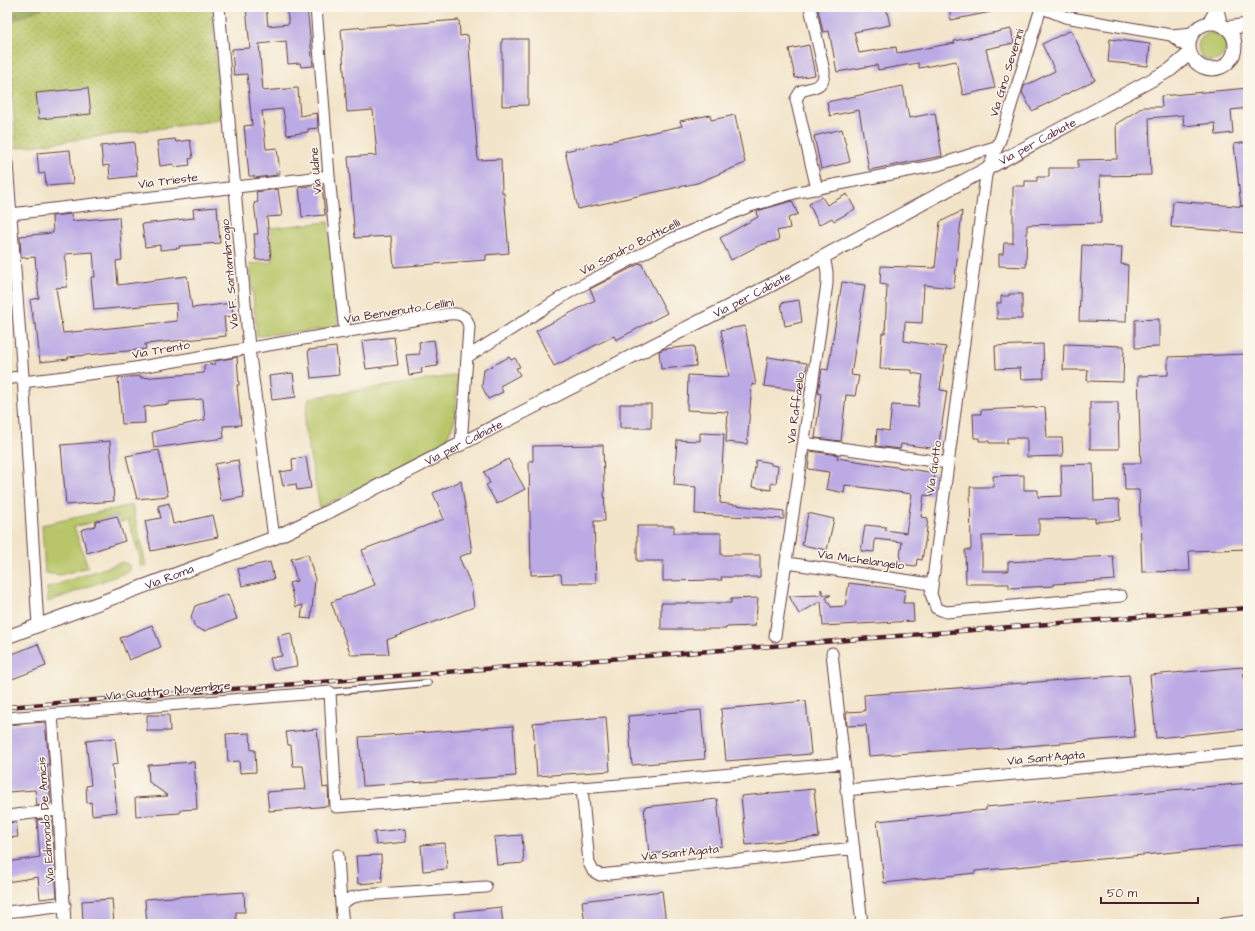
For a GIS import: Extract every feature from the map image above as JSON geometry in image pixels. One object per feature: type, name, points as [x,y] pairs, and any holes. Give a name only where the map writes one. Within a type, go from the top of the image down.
[{"type":"street","name":"Via F. Santambrogio","points":[[219,7],[236,186],[249,348],[274,538]]},
{"type":"street","name":"Via Udine","points":[[316,7],[329,176],[345,333]]},
{"type":"street","points":[[810,7],[824,71],[823,78],[817,87],[801,91],[796,100],[817,189]]},
{"type":"street","points":[[1041,7],[1065,17],[1171,36],[1193,32]]},
{"type":"street","name":"Via Gino Severini","points":[[998,146],[1041,7]]},
{"type":"street","points":[[1190,51],[1190,40],[1193,32],[1200,26],[1208,23],[1217,7]]},
{"type":"street","points":[[1171,36],[1190,51],[1199,64],[1211,68],[1224,65],[1232,56],[1234,45],[1232,35],[1224,26],[1217,7]]},
{"type":"street","points":[[1208,23],[1224,26],[1248,25]]},
{"type":"street","points":[[1234,45],[1248,33]]},
{"type":"street","name":"Via per Cabiate","points":[[1170,70],[1190,51]]},
{"type":"street","name":"Via per Cabiate","points":[[330,511],[461,445],[824,256],[1170,70],[1184,65],[1199,64]]},
{"type":"street","name":"Via Sandro Botticelli","points":[[468,357],[558,298],[667,241],[756,203],[785,195],[938,165],[998,146]]},
{"type":"street","name":"Via Giotto","points":[[998,146],[988,167],[931,584],[931,594],[934,604],[938,610],[946,612],[1121,596]]},
{"type":"street","points":[[7,163],[23,379],[38,626]]},
{"type":"street","name":"Via Trieste","points":[[10,214],[329,176]]},
{"type":"street","name":"Via Raffaello","points":[[775,636],[827,284],[827,272],[824,256]]},
{"type":"street","name":"Via Benvenuto Cellini","points":[[304,340],[448,314],[460,314],[465,317],[469,323],[468,357],[461,445]]},
{"type":"street","name":"Via Trento","points":[[7,379],[23,379],[129,369],[304,340]]},
{"type":"street","points":[[804,443],[948,463]]},
{"type":"street","name":"Via Roma","points":[[7,637],[274,538],[330,511]]},
{"type":"street","name":"Via Michelangelo","points":[[786,562],[931,584]]},
{"type":"street","points":[[832,653],[862,924]]},
{"type":"street","points":[[330,692],[336,807],[582,788],[843,763]]},
{"type":"street","name":"Via Quattro Novembre","points":[[7,718],[330,692]]},
{"type":"street","name":"Via Edmondo De Amicis","points":[[52,714],[65,924]]},
{"type":"street","name":"Via Sant'Agata","points":[[846,790],[1248,752]]},
{"type":"street","name":"Via Sant'Agata","points":[[582,788],[590,863],[593,872],[600,875],[854,848]]},
{"type":"street","points":[[7,816],[59,810]]},
{"type":"street","points":[[338,855],[342,924]]},
{"type":"street","points":[[341,904],[350,898],[363,895],[486,887]]},
{"type":"street","points":[[7,912],[65,905]]},
{"type":"street","points":[[1223,924],[1248,921]]},
{"type":"lane","points":[[330,692],[428,683]]},
{"type":"green space","points":[[13,7],[52,7],[8,23],[7,10]]},
{"type":"green space","points":[[44,7],[212,7],[221,120],[16,148],[8,23]]},
{"type":"green space","points":[[1212,33],[1222,37],[1226,47],[1222,57],[1212,61],[1202,57],[1198,47],[1202,37]]},
{"type":"green space","points":[[328,222],[338,328],[257,336],[250,264],[273,262],[270,228]]},
{"type":"green space","points":[[458,375],[455,420],[445,442],[320,508],[304,425],[309,398]]},
{"type":"green space","points":[[132,505],[146,565],[140,567],[140,557],[128,520],[119,523],[117,516],[74,527],[88,567],[60,575],[45,573],[42,525]]},
{"type":"green space","points":[[123,562],[129,565],[130,571],[48,602],[47,588]]},
{"type":"building","points":[[246,7],[266,7],[268,26],[289,24],[286,7],[307,7],[313,66],[301,67],[300,63],[288,64],[286,41],[259,44],[263,91],[298,88],[300,116],[317,113],[318,128],[308,129],[308,132],[287,135],[283,109],[262,111],[266,149],[277,148],[280,173],[276,173],[277,175],[255,178],[254,176],[249,176],[244,126],[252,125],[247,74],[234,75],[232,49],[250,48]]},
{"type":"building","points":[[827,7],[886,7],[890,25],[854,32],[859,53],[896,47],[897,53],[955,43],[954,41],[1011,29],[1014,43],[986,49],[995,88],[963,95],[956,61],[919,68],[918,63],[878,70],[877,65],[837,72],[829,31],[823,32],[818,9]]},
{"type":"building","points":[[949,7],[991,7],[991,12],[951,20]]},
{"type":"building","points":[[459,20],[460,36],[468,35],[478,160],[501,159],[502,193],[504,193],[509,253],[486,255],[486,260],[394,267],[391,236],[355,238],[348,157],[377,155],[373,110],[347,112],[341,29]]},
{"type":"building","points":[[1071,30],[1095,80],[1032,111],[1022,92],[1024,86],[1055,71],[1042,44]]},
{"type":"building","points":[[502,39],[528,39],[528,105],[502,106]]},
{"type":"building","points":[[1110,39],[1150,44],[1148,66],[1108,62]]},
{"type":"building","points":[[809,45],[815,75],[795,78],[789,49]]},
{"type":"building","points":[[903,86],[909,118],[935,113],[942,156],[869,170],[859,110],[830,116],[827,102]]},
{"type":"building","points":[[88,88],[91,114],[39,119],[36,93]]},
{"type":"building","points":[[1248,88],[1248,108],[1231,110],[1233,133],[1216,135],[1215,123],[1184,126],[1183,115],[1149,118],[1151,175],[1100,176],[1101,223],[1027,225],[1026,267],[999,266],[999,254],[1003,254],[1004,243],[1013,243],[1013,186],[1025,186],[1025,181],[1037,181],[1037,177],[1049,177],[1049,168],[1078,168],[1078,160],[1117,159],[1116,124],[1143,107],[1162,107],[1161,96]]},
{"type":"building","points":[[710,115],[711,120],[735,115],[745,163],[697,183],[578,209],[565,151],[682,126],[680,121]]},
{"type":"building","points":[[842,129],[850,162],[821,169],[814,136]]},
{"type":"building","points":[[175,139],[176,142],[190,140],[193,158],[189,159],[190,165],[174,167],[174,164],[160,166],[157,141]]},
{"type":"building","points":[[134,142],[137,176],[110,179],[109,165],[103,166],[101,146]]},
{"type":"building","points":[[1248,142],[1248,205],[1241,206],[1234,144]]},
{"type":"building","points":[[70,150],[73,184],[46,186],[45,173],[39,174],[37,153]]},
{"type":"building","points":[[322,185],[325,215],[302,217],[299,187]]},
{"type":"building","points":[[278,189],[282,216],[267,217],[271,259],[256,260],[254,234],[258,234],[254,203],[258,202],[256,192]]},
{"type":"building","points":[[847,194],[855,209],[834,221],[832,218],[819,225],[809,204],[822,197],[827,205]]},
{"type":"building","points":[[792,201],[798,214],[788,218],[790,228],[777,231],[779,240],[760,245],[731,260],[720,238],[758,217],[757,211]]},
{"type":"building","points":[[1173,201],[1248,207],[1248,233],[1171,227]]},
{"type":"building","points":[[217,207],[220,243],[179,246],[180,248],[160,250],[160,245],[145,247],[142,224],[194,218],[193,209]]},
{"type":"building","points":[[962,211],[954,288],[924,285],[922,323],[905,322],[904,341],[946,347],[940,390],[947,391],[938,449],[901,444],[900,449],[876,446],[877,429],[889,431],[892,405],[918,407],[923,375],[912,373],[912,370],[880,369],[882,333],[885,333],[887,285],[880,284],[881,266],[935,268],[940,222]]},
{"type":"building","points":[[71,214],[72,221],[119,217],[122,260],[116,261],[118,285],[187,276],[192,308],[232,303],[233,316],[224,317],[226,336],[145,344],[146,349],[68,357],[68,359],[40,362],[36,324],[34,324],[30,300],[39,298],[35,257],[21,258],[20,236],[53,233],[52,216]],"holes":[[[93,252],[95,277],[91,277],[94,310],[176,303],[177,321],[63,333],[56,288],[67,287],[65,254]]]},
{"type":"building","points":[[1082,245],[1122,247],[1121,264],[1128,265],[1126,322],[1079,321]]},
{"type":"building","points":[[641,263],[667,313],[616,340],[614,336],[554,366],[536,331],[595,300],[590,289]]},
{"type":"building","points":[[842,282],[865,285],[851,375],[859,376],[855,396],[846,395],[841,441],[815,438],[821,394],[818,393],[822,369],[828,370]]},
{"type":"building","points":[[1009,294],[1022,294],[1022,319],[997,319],[997,303],[1001,303],[1001,296],[1009,296]]},
{"type":"building","points":[[799,300],[802,322],[785,326],[781,303]]},
{"type":"building","points":[[1159,319],[1159,347],[1135,348],[1135,320]]},
{"type":"building","points":[[745,326],[756,385],[752,384],[747,444],[726,442],[728,412],[687,410],[688,375],[729,377],[721,330]]},
{"type":"building","points":[[394,337],[398,365],[366,369],[362,341]]},
{"type":"building","points":[[434,340],[438,366],[421,368],[422,373],[409,375],[406,355],[420,354],[419,342]]},
{"type":"building","points":[[1043,344],[1044,378],[1021,379],[1020,368],[996,369],[995,346]]},
{"type":"building","points":[[1064,344],[1124,346],[1123,382],[1087,381],[1088,370],[1063,370]]},
{"type":"building","points":[[694,346],[696,366],[661,369],[659,351],[664,349]]},
{"type":"building","points":[[336,347],[339,375],[311,378],[308,350]]},
{"type":"building","points":[[1248,354],[1248,549],[1189,551],[1190,571],[1142,572],[1139,490],[1125,490],[1124,463],[1141,463],[1138,376],[1168,375],[1168,357]]},
{"type":"building","points":[[237,357],[239,385],[237,385],[241,425],[223,426],[224,438],[154,448],[152,432],[205,420],[203,399],[169,402],[169,404],[144,407],[145,423],[122,424],[118,378],[141,376],[141,378],[204,373],[204,365],[215,364],[215,361]]},
{"type":"building","points":[[509,357],[511,360],[515,358],[520,367],[516,368],[520,375],[500,386],[503,392],[488,399],[482,386],[484,370]]},
{"type":"building","points":[[768,357],[807,363],[804,391],[764,386]]},
{"type":"building","points":[[293,373],[296,397],[272,400],[269,376]]},
{"type":"building","points":[[1090,402],[1118,402],[1119,449],[1090,449]]},
{"type":"building","points":[[620,404],[651,404],[651,428],[620,428]]},
{"type":"building","points":[[1045,407],[1047,438],[1062,438],[1063,456],[1027,457],[1027,438],[1007,438],[1007,443],[989,443],[989,441],[979,441],[979,438],[974,438],[973,414],[981,414],[981,410]]},
{"type":"building","points":[[700,433],[724,434],[720,503],[784,511],[784,519],[695,514],[696,487],[674,485],[677,440],[700,441]]},
{"type":"building","points":[[110,441],[114,501],[66,505],[61,445]]},
{"type":"building","points":[[603,445],[605,521],[594,521],[596,583],[562,583],[561,574],[531,575],[529,461],[533,461],[533,446]]},
{"type":"building","points":[[159,450],[168,496],[137,499],[126,456]]},
{"type":"building","points":[[810,451],[838,455],[837,458],[935,473],[932,496],[924,495],[921,517],[928,518],[926,536],[922,560],[917,559],[916,566],[899,564],[902,542],[875,539],[874,552],[861,551],[865,525],[886,527],[885,530],[906,533],[912,494],[845,485],[844,493],[826,489],[829,472],[808,469]]},
{"type":"building","points":[[306,457],[311,488],[297,490],[296,484],[283,486],[280,472],[293,470],[292,459]]},
{"type":"building","points":[[508,459],[525,489],[497,504],[486,485],[490,483],[484,472]]},
{"type":"building","points":[[238,460],[244,497],[221,501],[215,464]]},
{"type":"building","points":[[756,460],[778,466],[776,484],[771,483],[771,490],[752,487]]},
{"type":"building","points":[[1093,464],[1094,501],[1119,500],[1120,520],[1095,522],[1095,518],[1039,519],[1039,535],[982,536],[982,571],[1008,571],[1008,562],[1113,556],[1115,580],[1054,584],[1054,586],[1009,588],[1009,584],[966,584],[965,550],[971,550],[970,487],[994,487],[993,476],[1024,475],[1024,490],[1038,490],[1038,497],[1062,496],[1061,465]]},
{"type":"building","points":[[461,481],[472,552],[459,557],[471,585],[474,607],[387,640],[389,654],[351,655],[331,602],[375,585],[362,550],[444,519],[433,493]]},
{"type":"building","points":[[169,503],[173,524],[213,515],[218,537],[151,551],[145,521],[161,518],[158,506]]},
{"type":"building","points":[[808,513],[834,519],[827,550],[802,545]]},
{"type":"building","points":[[117,516],[125,541],[87,553],[81,530],[95,526],[96,521]]},
{"type":"building","points":[[637,526],[674,526],[674,533],[721,533],[721,555],[760,555],[760,577],[721,577],[722,580],[663,581],[663,561],[637,561]]},
{"type":"building","points":[[308,554],[315,580],[311,619],[301,618],[303,605],[296,607],[289,583],[297,581],[291,559]]},
{"type":"building","points":[[270,562],[274,579],[242,586],[238,569]]},
{"type":"building","points":[[849,583],[905,590],[903,603],[913,603],[914,621],[823,626],[821,601],[799,614],[789,596],[821,595],[821,589],[824,595],[831,595],[826,598],[831,607],[845,606]]},
{"type":"building","points":[[228,594],[237,619],[204,631],[195,627],[191,617],[195,606]]},
{"type":"building","points":[[758,598],[755,626],[726,627],[726,629],[661,629],[661,603],[731,603],[731,599]]},
{"type":"building","points":[[152,625],[161,647],[129,660],[120,638]]},
{"type":"building","points":[[291,633],[297,666],[273,670],[270,658],[282,656],[278,636]]},
{"type":"building","points":[[38,644],[46,666],[7,681],[7,656]]},
{"type":"building","points":[[1243,667],[1248,729],[1156,738],[1150,675]]},
{"type":"building","points":[[1129,675],[1135,737],[978,750],[978,748],[869,756],[866,725],[847,726],[846,712],[865,711],[864,695]]},
{"type":"building","points":[[806,701],[811,754],[726,761],[721,709]]},
{"type":"building","points":[[701,710],[705,759],[632,765],[628,716]]},
{"type":"building","points":[[147,715],[169,715],[170,731],[147,731]]},
{"type":"building","points":[[606,717],[610,771],[537,776],[533,723]]},
{"type":"building","points":[[45,722],[51,803],[37,806],[35,790],[8,792],[7,725]]},
{"type":"building","points":[[513,726],[516,776],[363,786],[359,737]]},
{"type":"building","points":[[317,729],[323,788],[328,787],[329,806],[269,811],[267,792],[306,789],[303,766],[293,766],[291,745],[288,745],[286,732]]},
{"type":"building","points":[[250,733],[251,750],[255,750],[256,772],[240,773],[239,761],[228,762],[226,734]]},
{"type":"building","points":[[115,738],[118,764],[112,765],[117,812],[92,815],[91,802],[87,803],[86,786],[91,785],[86,741]]},
{"type":"building","points":[[194,762],[197,809],[180,810],[180,813],[136,816],[135,798],[168,796],[149,782],[148,765]]},
{"type":"building","points":[[1248,783],[1248,845],[975,871],[975,873],[884,883],[877,821],[986,810],[986,807]]},
{"type":"building","points":[[814,789],[819,837],[746,845],[741,796]]},
{"type":"building","points":[[717,799],[722,846],[649,854],[644,807]]},
{"type":"building","points":[[50,818],[52,820],[57,897],[40,899],[38,877],[7,882],[7,862],[40,857],[37,820]]},
{"type":"building","points":[[16,822],[18,837],[7,838],[7,823]]},
{"type":"building","points":[[405,829],[406,842],[376,845],[374,832]]},
{"type":"building","points":[[522,835],[524,863],[497,865],[494,837]]},
{"type":"building","points":[[445,843],[447,869],[423,871],[421,845]]},
{"type":"building","points":[[381,855],[382,882],[358,884],[356,856]]},
{"type":"building","points":[[662,891],[666,924],[585,924],[582,901]]},
{"type":"building","points":[[244,892],[245,912],[236,912],[236,924],[147,924],[145,899]]},
{"type":"building","points":[[112,899],[114,924],[83,924],[82,901]]},
{"type":"building","points":[[501,907],[503,924],[455,924],[454,912]]},
{"type":"railway","points":[[7,707],[1248,608]]}]
